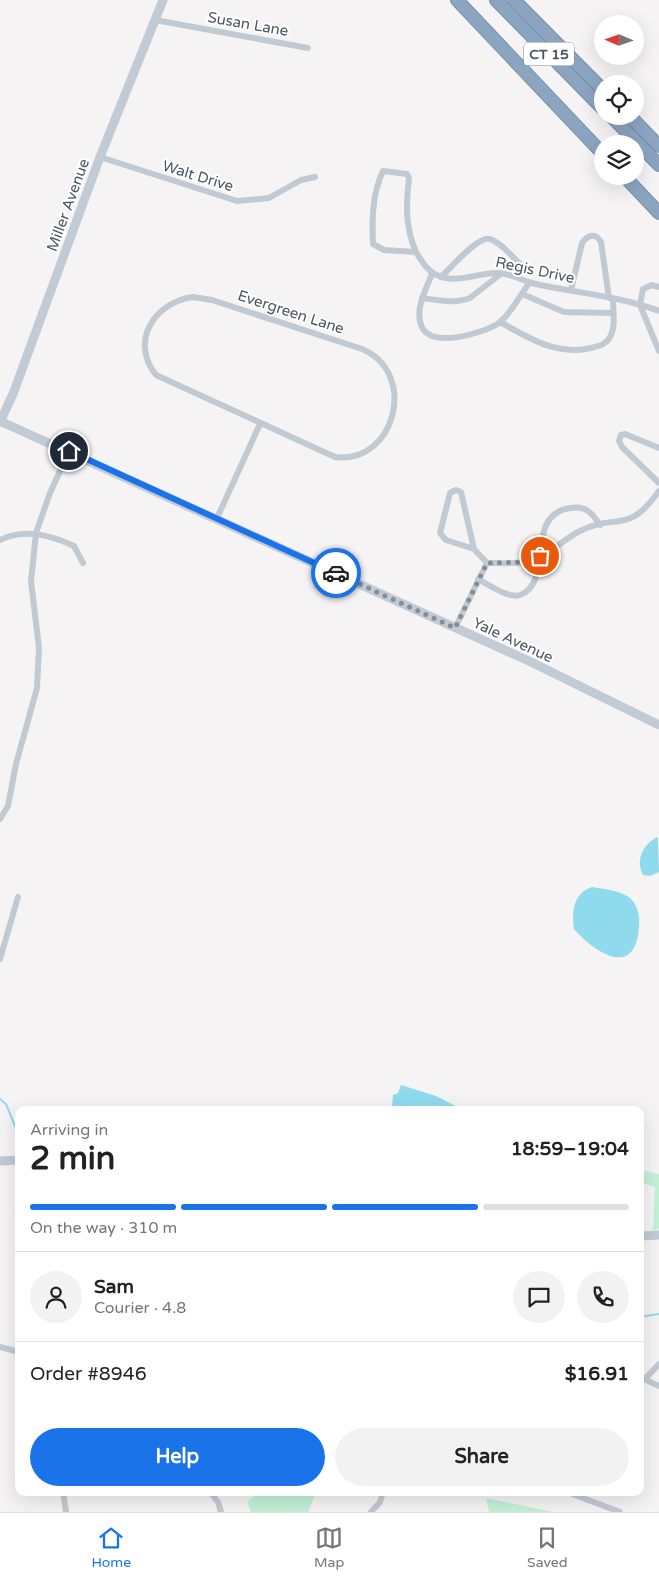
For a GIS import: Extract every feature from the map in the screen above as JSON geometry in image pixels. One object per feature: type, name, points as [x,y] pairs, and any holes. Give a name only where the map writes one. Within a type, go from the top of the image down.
[{"type":"highway","points":[[457,0],[594,145]]},
{"type":"highway","name":"CT 15","points":[[496,0],[594,100]]},
{"type":"highway","name":"CT 15","points":[[514,0],[594,81]]},
{"type":"highway","points":[[620,125],[659,165]]},
{"type":"highway","points":[[639,125],[659,146]]},
{"type":"highway","points":[[633,185],[659,213]]},
{"type":"street","name":"Miller Avenue","points":[[0,421],[20,376],[100,157],[163,0]]},
{"type":"street","name":"Susan Lane","points":[[155,20],[308,48]]},
{"type":"street","name":"Walt Drive","points":[[100,157],[237,201],[269,198],[301,180],[315,177]]},
{"type":"street","points":[[416,252],[384,250],[373,244],[373,211],[383,171],[407,174],[409,178],[407,220],[409,236],[416,252],[432,274],[422,298],[420,317],[422,327],[434,336],[459,338],[473,334],[500,322],[529,283]]},
{"type":"street","points":[[500,322],[542,345],[559,350],[582,350],[607,342],[611,337],[614,324],[611,298],[598,237],[593,235],[587,237],[582,243],[571,290]]},
{"type":"street","points":[[441,278],[473,246],[489,238],[498,243],[521,265],[518,277]]},
{"type":"street","name":"Regis Drive","points":[[432,274],[441,278],[453,279],[487,272],[502,273],[518,277],[529,283],[611,298],[659,311]]},
{"type":"street","points":[[422,298],[454,302],[464,300],[470,298],[502,273]]},
{"type":"street","points":[[659,287],[652,285],[643,289],[640,305],[659,351]]},
{"type":"street","points":[[522,294],[564,312],[613,313]]},
{"type":"street","name":"Evergreen Lane","points":[[184,298],[212,300],[369,352],[384,364],[394,382],[395,394],[391,417],[376,445],[353,458],[335,457],[260,424],[156,375],[146,359],[144,350],[149,329],[160,311],[184,298]]},
{"type":"street","name":"Yale Avenue","points":[[0,421],[217,518],[455,628],[659,726]]},
{"type":"street","points":[[217,518],[260,424]]},
{"type":"street","points":[[659,448],[625,434],[621,435],[619,441],[622,447],[659,483]]},
{"type":"street","points":[[0,819],[8,806],[37,688],[39,648],[32,581],[36,533],[50,493],[69,451]]},
{"type":"street","points":[[474,549],[461,492],[456,490],[450,493],[440,533],[446,540],[474,549],[487,563],[527,562],[581,530],[623,522],[641,514],[659,491]]},
{"type":"street","points":[[478,579],[513,596],[521,594],[530,588],[536,577],[541,539],[550,519],[562,509],[577,506],[589,510],[600,525]]},
{"type":"street","points":[[0,540],[36,533],[57,538],[74,546],[83,563]]},
{"type":"street","points":[[455,628],[487,563]]},
{"type":"street","points":[[0,959],[18,897]]},
{"type":"street","points":[[0,1162],[15,1160]]},
{"type":"street","points":[[644,1236],[659,1234]]},
{"type":"street","points":[[0,1347],[15,1351]]},
{"type":"street","points":[[644,1377],[659,1364]]},
{"type":"street","points":[[644,1378],[659,1386]]},
{"type":"street","points":[[64,1496],[66,1512]]},
{"type":"street","points":[[213,1496],[218,1502],[221,1512]]},
{"type":"street","points":[[371,1512],[380,1502],[382,1496]]},
{"type":"street","points":[[578,1496],[620,1512]]},
{"type":"green space","points":[[644,1171],[659,1174],[659,1229],[653,1230],[655,1187],[644,1183]]},
{"type":"green space","points":[[254,1496],[315,1496],[308,1512],[251,1512],[247,1502]]},
{"type":"green space","points":[[486,1498],[553,1512],[489,1512]]},
{"type":"water","points":[[658,837],[659,872],[650,876],[643,875],[640,858],[648,844]]},
{"type":"water","points":[[592,887],[624,894],[636,906],[639,923],[636,942],[631,952],[623,957],[614,957],[603,953],[593,947],[574,929],[573,915],[577,898]]},
{"type":"water","points":[[401,1085],[436,1096],[455,1106],[392,1106],[393,1095],[398,1093]]},
{"type":"waterway","points":[[0,1099],[6,1104],[15,1126]]},
{"type":"waterway","points":[[644,1316],[659,1314]]},
{"type":"way so far","points":[[336,573],[455,628],[487,563],[527,562],[540,556]]},
{"type":"route","points":[[69,451],[336,573]]}]
